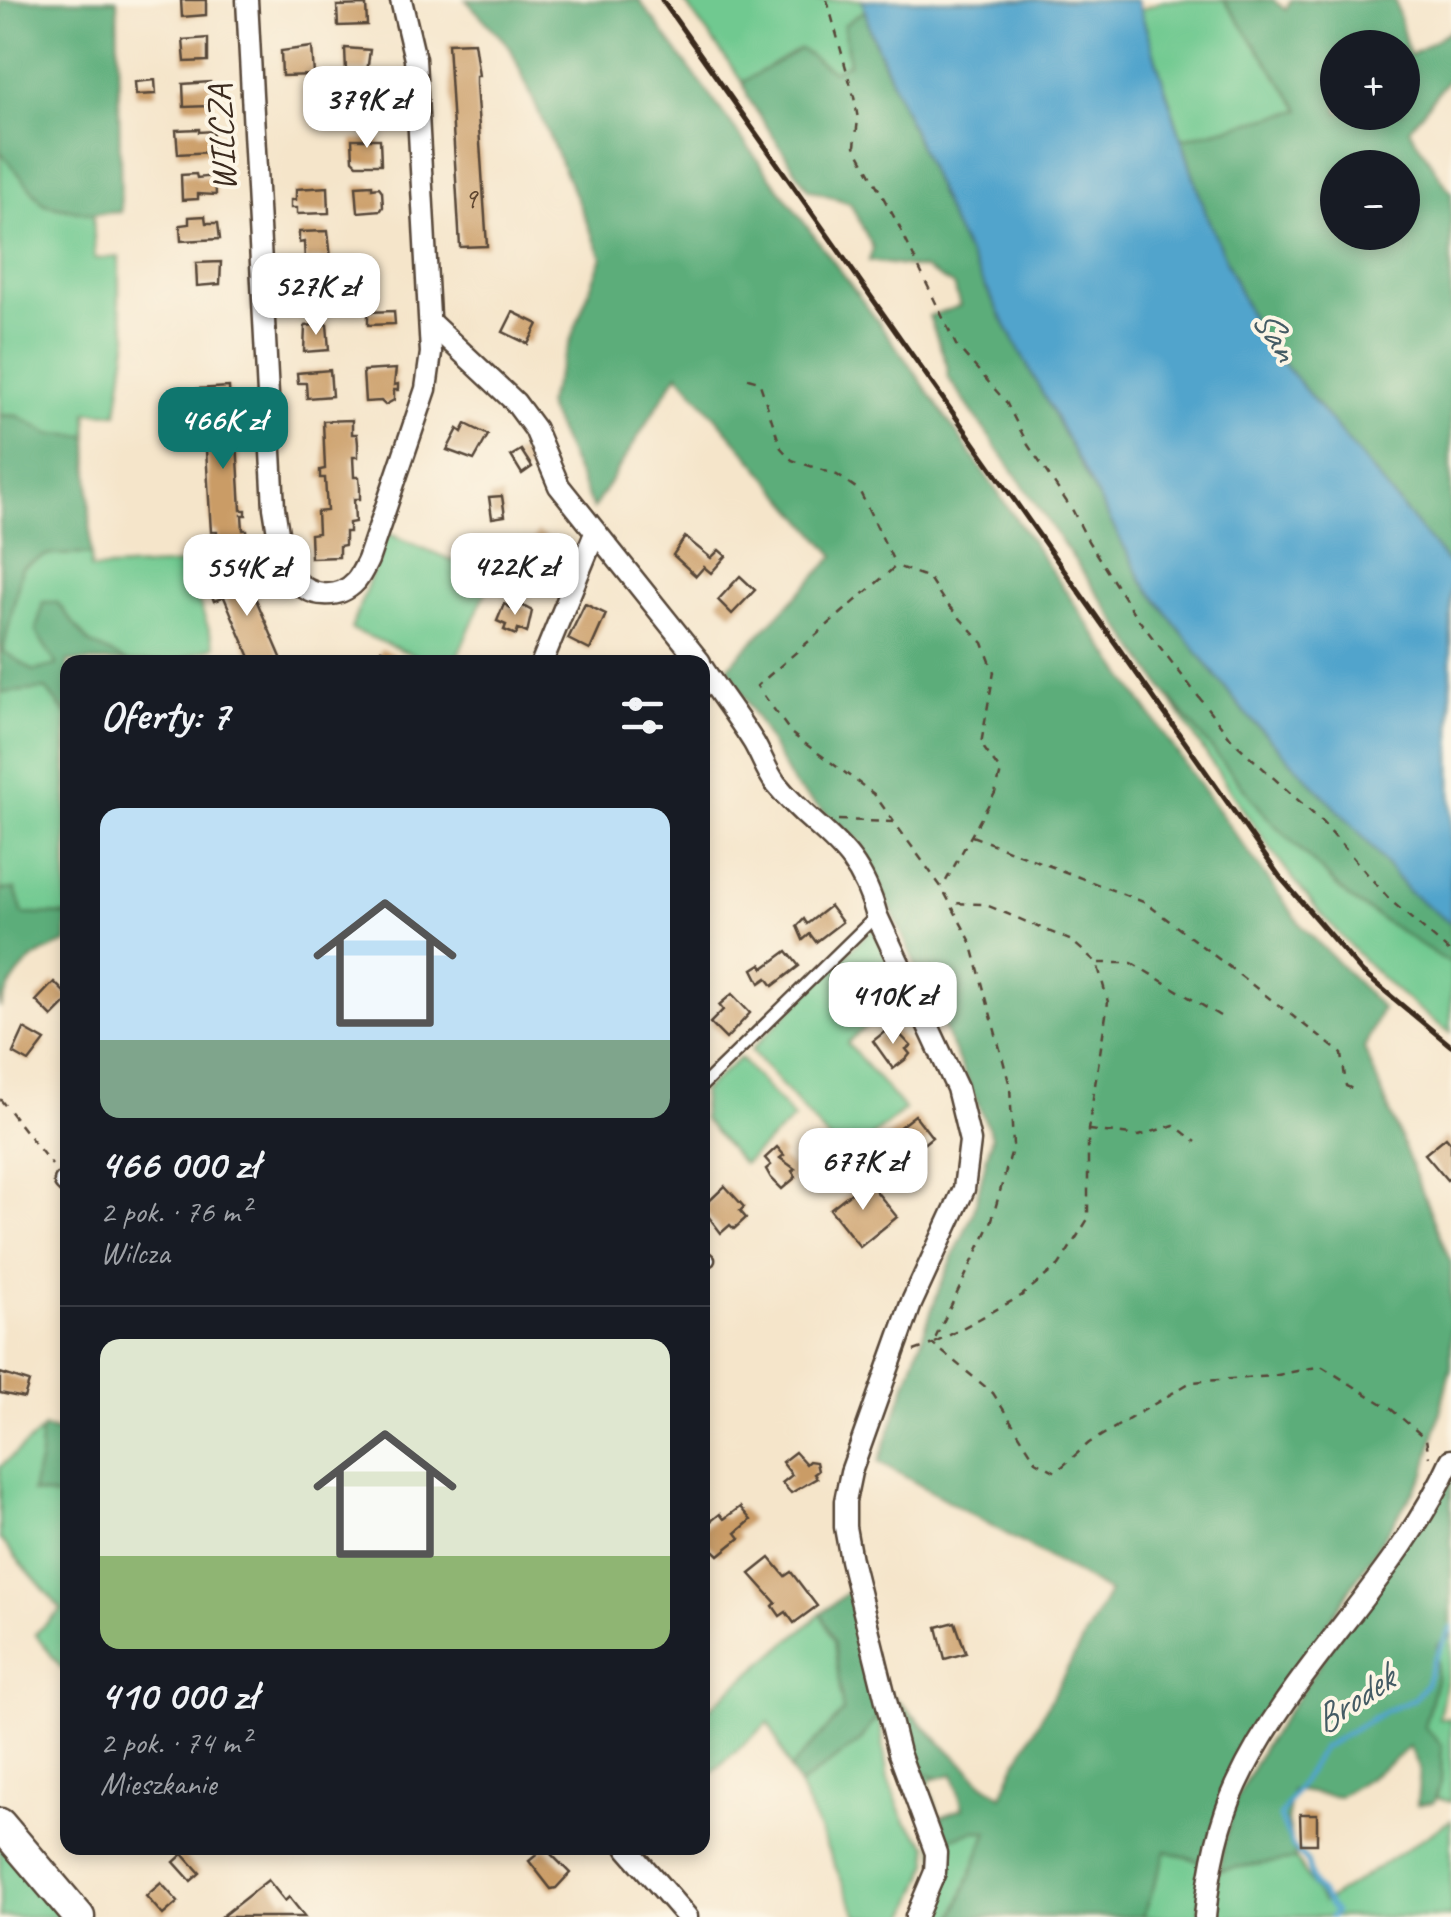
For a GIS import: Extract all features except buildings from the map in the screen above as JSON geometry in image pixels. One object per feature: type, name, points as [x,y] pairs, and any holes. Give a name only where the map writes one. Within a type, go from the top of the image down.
[{"type":"main road","points":[[0,1824],[79,1917]]},
{"type":"street","name":"WILCZA","points":[[247,0],[274,508],[289,570],[308,592],[342,592],[356,580],[368,560],[426,389],[432,324]]},
{"type":"street","points":[[402,0],[416,60],[432,324],[515,402],[535,430],[559,486],[691,655]]},
{"type":"street","points":[[545,655],[595,533]]},
{"type":"street","points":[[710,682],[757,748],[772,779],[851,858],[869,887],[877,916],[956,1088],[970,1141],[964,1190],[923,1276],[851,1472],[845,1501],[845,1527],[898,1753],[936,1852],[935,1872],[916,1917]]},
{"type":"street","points":[[1205,1917],[1218,1836],[1236,1785],[1277,1713],[1409,1538],[1451,1460]]},
{"type":"street","points":[[633,1855],[687,1917]]},
{"type":"lane","points":[[710,1078],[877,916]]},
{"type":"path","points":[[828,0],[854,96],[858,119],[855,146],[899,226],[956,345],[1006,402],[1028,445],[1073,510],[1134,615],[1233,741],[1321,821],[1390,900],[1451,953]]},
{"type":"path","points":[[748,378],[759,381],[781,448],[792,460],[837,475],[859,490],[896,566],[929,578],[944,601],[983,643],[994,672],[981,744],[1002,772],[995,794],[942,888],[874,794],[792,734],[757,686],[896,566]]},
{"type":"path","points":[[811,819],[894,822]]},
{"type":"path","points":[[971,836],[1146,903],[1342,1054],[1346,1086],[1357,1091]]},
{"type":"path","points":[[893,1358],[933,1344],[1022,1296],[1059,1265],[1088,1219],[1088,1130],[1108,1002],[1097,963],[1072,942],[984,904],[950,903]]},
{"type":"path","points":[[1097,963],[1132,963],[1220,1016]]},
{"type":"path","points":[[0,1100],[60,1175]]},
{"type":"path","points":[[1088,1130],[1139,1136],[1174,1125],[1196,1142]]},
{"type":"path","points":[[933,1344],[992,1393],[1036,1461],[1056,1472],[1088,1443],[1191,1382],[1273,1376],[1321,1366],[1391,1409],[1426,1440],[1429,1458]]},
{"type":"green space","points":[[0,0],[117,0],[121,212],[93,214],[44,204],[0,151]]},
{"type":"green space","points":[[466,0],[639,0],[907,361],[1193,776],[1302,926],[1382,1008],[1364,1048],[1451,1263],[1451,1366],[1425,1474],[1232,1770],[1203,1862],[1166,1851],[1143,1917],[954,1917],[988,1831],[946,1840],[941,1817],[963,1808],[953,1774],[938,1778],[916,1771],[895,1698],[983,1783],[1002,1796],[1109,1592],[879,1462],[939,1289],[973,1213],[992,1136],[861,843],[794,786],[728,667],[835,556],[678,373],[593,509],[546,405],[602,257],[510,47]]},
{"type":"green space","points":[[683,0],[862,0],[865,10],[844,25],[849,63],[834,72],[799,49],[743,82]]},
{"type":"green space","points":[[1164,0],[1224,0],[1301,110],[1182,139],[1140,10]]},
{"type":"green space","points":[[1224,0],[1273,0],[1286,10],[1291,0],[1395,0],[1402,30],[1320,30],[1320,130],[1410,130],[1451,193],[1451,567],[1256,330],[1205,212],[1182,139],[1301,110]]},
{"type":"green space","points":[[865,10],[871,33],[951,222],[1143,582],[1244,712],[1359,832],[1408,891],[1451,924],[1451,964],[1349,898],[1269,819],[1167,694],[948,377],[929,316],[960,306],[954,286],[925,269],[869,261],[873,248],[850,203],[808,189],[748,98],[743,82],[800,49],[833,71],[849,63],[844,25]]},
{"type":"green space","points":[[1451,30],[1451,75],[1420,115],[1420,49]]},
{"type":"green space","points":[[0,151],[44,204],[93,214],[95,259],[119,257],[119,303],[128,336],[117,413],[87,412],[88,436],[49,435],[18,416],[0,415]]},
{"type":"green space","points":[[0,415],[18,416],[50,434],[88,436],[91,554],[47,555],[22,567],[3,651],[34,671],[57,665],[36,632],[43,602],[57,602],[89,643],[114,655],[60,655],[60,706],[46,689],[0,693]]},
{"type":"green space","points":[[387,533],[492,577],[458,655],[413,655],[351,629]]},
{"type":"green space","points":[[91,554],[91,569],[185,564],[215,646],[192,655],[114,655],[89,643],[57,603],[58,665],[34,671],[3,652],[22,567],[47,555]]},
{"type":"green space","points":[[46,689],[60,706],[60,915],[23,914],[0,890],[0,693]]},
{"type":"green space","points":[[1167,694],[1269,819],[1349,898],[1451,964],[1451,1033],[1366,963],[1328,922],[1259,833]]},
{"type":"green space","points":[[15,889],[23,914],[60,915],[60,946],[25,966],[0,1008],[0,890]]},
{"type":"green space","points":[[873,927],[906,991],[847,1043],[905,1110],[845,1158],[751,1050]]},
{"type":"green space","points":[[740,1058],[794,1119],[743,1164],[710,1127],[710,1084]]},
{"type":"green space","points":[[44,1428],[60,1432],[60,1498],[32,1492]]},
{"type":"green space","points":[[41,1431],[32,1492],[60,1498],[60,1608],[0,1539],[0,1467]]},
{"type":"green space","points":[[1451,1468],[1451,1635],[1437,1645],[1436,1680],[1424,1726],[1442,1746],[1441,1782],[1434,1802],[1417,1805],[1420,1769],[1409,1746],[1339,1797],[1292,1790],[1287,1822],[1296,1859],[1218,1870],[1234,1803],[1263,1748]]},
{"type":"green space","points":[[851,1589],[879,1714],[860,1741],[799,1786],[790,1769],[843,1712],[834,1641],[821,1614]]},
{"type":"green space","points":[[60,1612],[60,1666],[35,1634]]},
{"type":"green space","points":[[821,1614],[834,1641],[843,1712],[790,1769],[769,1722],[710,1774],[710,1707]]},
{"type":"green space","points":[[1451,1635],[1439,1718],[1451,1719],[1451,1802],[1436,1798],[1441,1782],[1424,1726],[1436,1680],[1436,1645]]},
{"type":"green space","points":[[879,1714],[888,1780],[905,1821],[928,1845],[929,1863],[907,1917],[858,1917],[799,1786],[860,1741]]},
{"type":"green space","points":[[916,1771],[938,1778],[928,1781],[946,1839],[988,1831],[954,1917],[924,1917],[940,1872]]},
{"type":"green space","points":[[1451,1820],[1451,1917],[1211,1917],[1218,1870],[1296,1859],[1323,1903]]},
{"type":"green space","points":[[0,1843],[63,1917],[0,1917]]},
{"type":"green space","points":[[1166,1851],[1203,1862],[1199,1917],[1143,1917]]},
{"type":"water","points":[[862,0],[1137,0],[1205,212],[1256,330],[1451,567],[1451,924],[1408,891],[1359,832],[1244,712],[1143,582],[951,222],[871,32]]},
{"type":"waterway","name":"Brodek","points":[[1331,1917],[1335,1912],[1314,1885],[1307,1862],[1293,1847],[1280,1817],[1322,1748],[1385,1711],[1413,1700],[1426,1684],[1451,1628]]},
{"type":"railway","points":[[662,0],[1280,877],[1362,972],[1451,1046]]},
{"type":"water label","name":"San","points":[[1276,334]]}]
